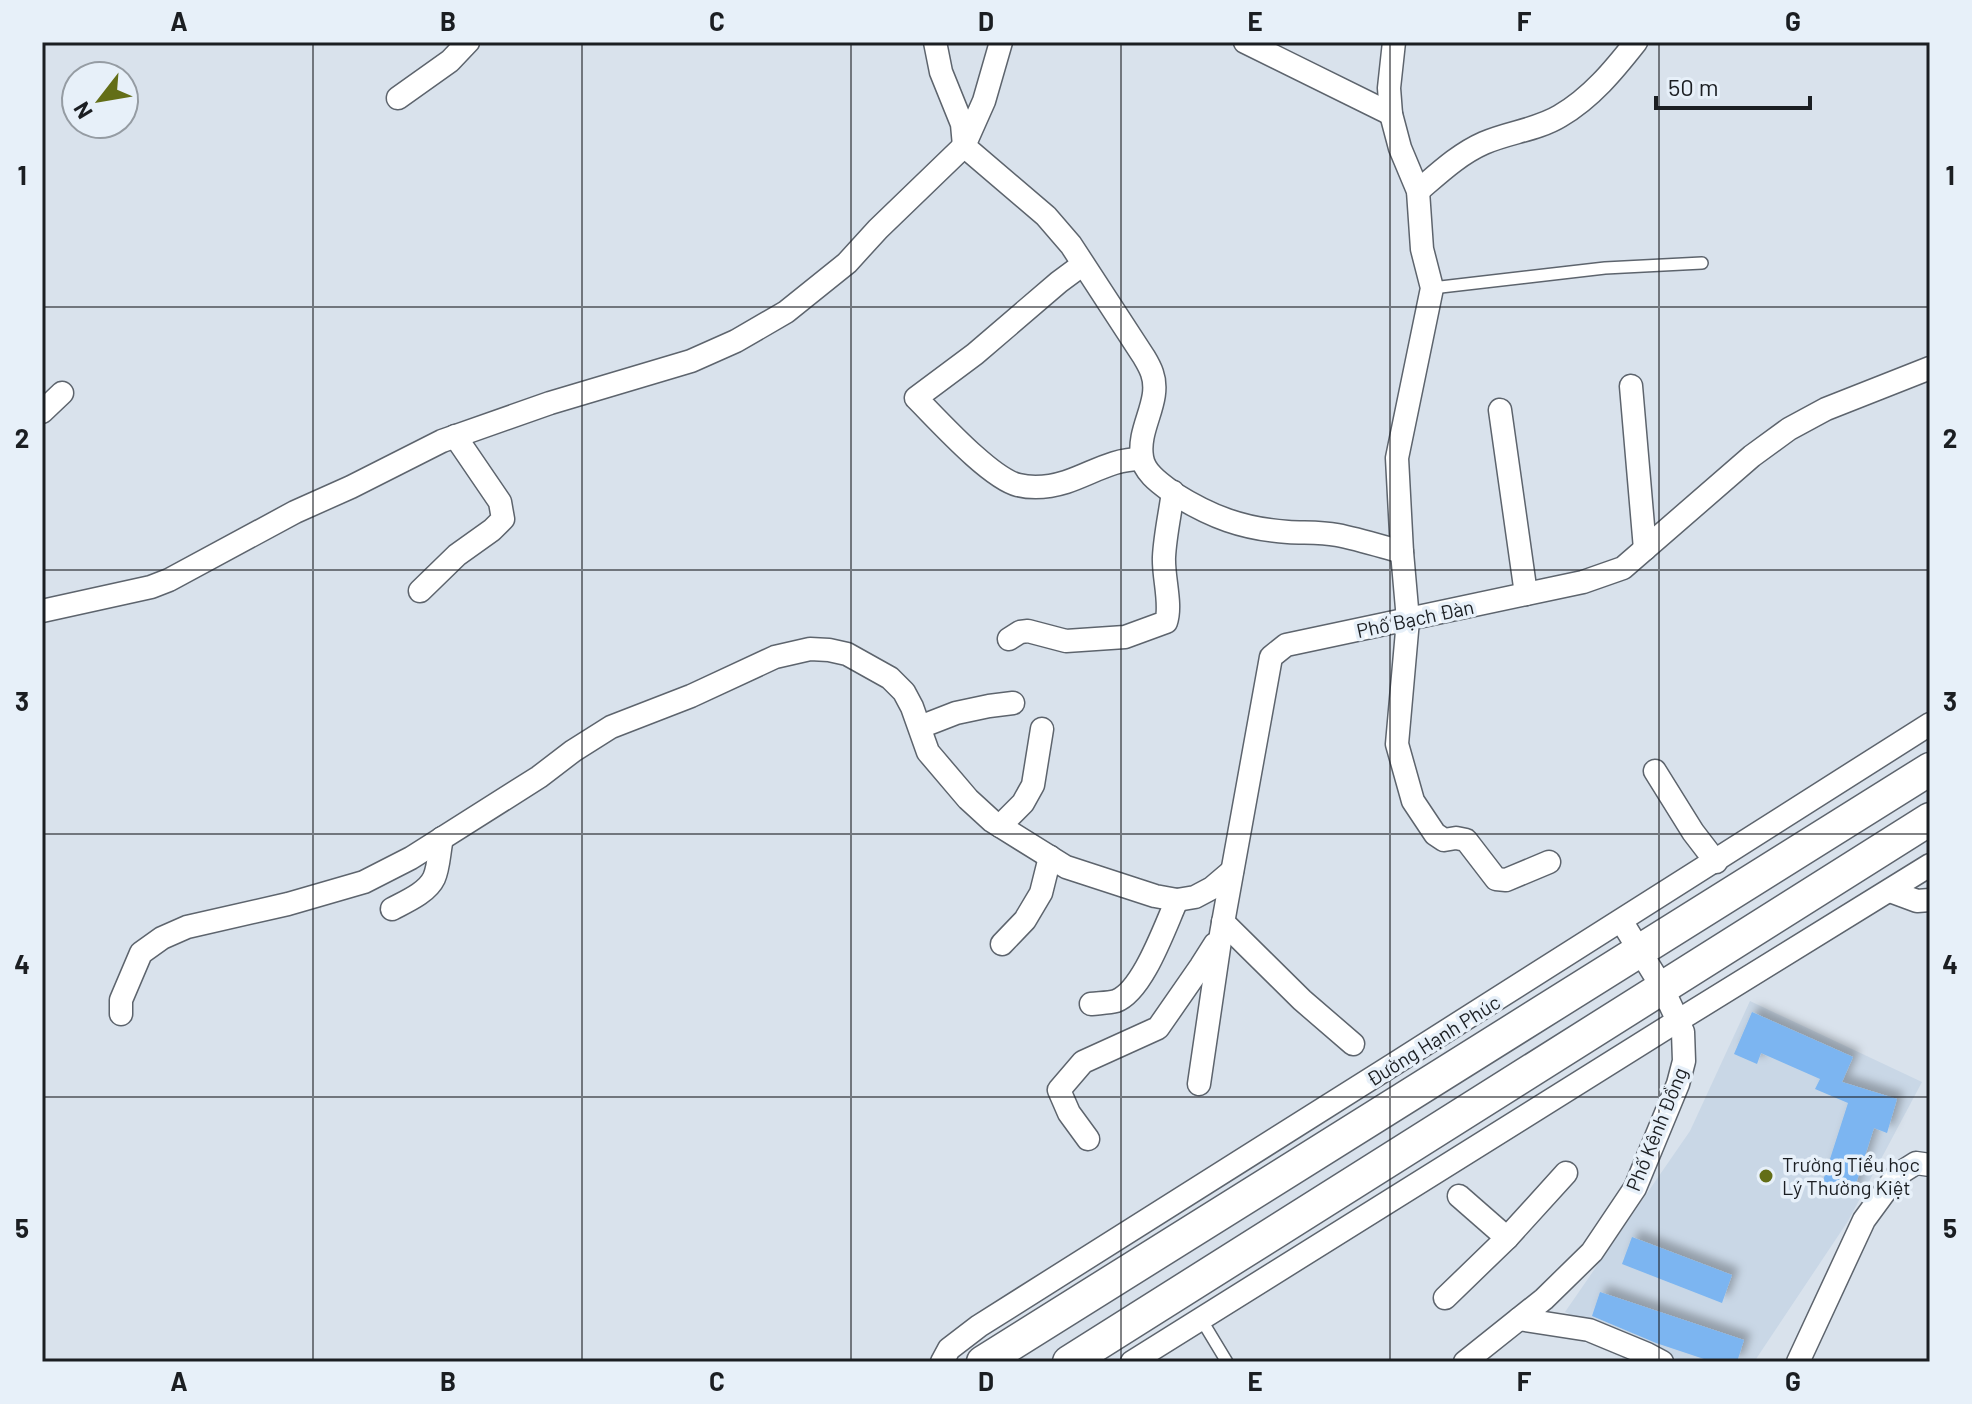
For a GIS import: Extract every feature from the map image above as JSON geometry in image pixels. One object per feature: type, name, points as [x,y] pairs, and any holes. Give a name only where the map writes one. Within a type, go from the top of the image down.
[{"type":"main road","name":"Đường Hạnh Phúc","points":[[983,1362],[1930,769]]},
{"type":"main road","points":[[1069,1362],[1930,819]]},
{"type":"street","points":[[398,98],[450,61],[468,42]]},
{"type":"street","points":[[935,42],[941,72],[962,124],[964,146],[1046,216],[1071,245],[1152,372],[1154,396],[1145,427],[1141,459],[1150,474],[1173,492],[1215,516],[1252,528],[1335,534],[1402,552]]},
{"type":"street","points":[[42,611],[151,587],[169,580],[295,512],[455,436],[550,403],[691,361],[748,335],[786,312],[831,278],[964,146],[984,101],[1001,42]]},
{"type":"street","points":[[1245,42],[1391,114]]},
{"type":"street","points":[[1394,42],[1389,88],[1391,114],[1400,148],[1418,191],[1422,249],[1432,288],[1397,458],[1408,620],[1397,744],[1413,801],[1435,834],[1444,840],[1466,840],[1496,879],[1506,880],[1549,862]]},
{"type":"street","points":[[1418,191],[1467,152],[1541,125],[1567,112],[1590,94],[1636,42]]},
{"type":"street","points":[[1082,265],[975,354],[916,398],[998,477],[1015,485],[1034,488],[1052,486],[1117,461],[1141,459]]},
{"type":"street","name":"Phố Bạch Đàn","points":[[1199,1084],[1222,928],[1271,657],[1286,645],[1583,582],[1623,568],[1752,456],[1789,429],[1826,409],[1930,368]]},
{"type":"street","points":[[1631,386],[1645,549]]},
{"type":"street","points":[[42,412],[62,393]]},
{"type":"street","points":[[1500,410],[1526,594]]},
{"type":"street","points":[[420,591],[457,555],[503,519],[500,502],[455,436]]},
{"type":"street","points":[[1009,639],[1028,631],[1066,641],[1125,637],[1166,622],[1169,611],[1164,555],[1173,492]]},
{"type":"street","points":[[121,1014],[121,1000],[141,953],[162,938],[187,927],[275,908],[377,876],[539,777],[596,735],[794,651],[829,650],[847,654],[890,678],[904,692],[928,752],[968,799],[1000,826],[1066,867],[1155,896],[1177,900],[1195,897],[1212,888],[1232,871]]},
{"type":"street","points":[[920,727],[956,713],[1013,703]]},
{"type":"street","name":"Đường Hạnh Phúc","points":[[942,1362],[949,1349],[979,1326],[1622,922],[1930,724]]},
{"type":"street","points":[[1000,826],[1023,803],[1033,785],[1042,729]]},
{"type":"street","points":[[1655,771],[1693,832],[1716,862]]},
{"type":"street","points":[[392,909],[413,897],[435,877],[442,838]]},
{"type":"street","points":[[1002,944],[1025,920],[1041,893],[1050,857]]},
{"type":"street","points":[[1132,1362],[1930,865]]},
{"type":"street","points":[[1890,891],[1917,901],[1930,900]]},
{"type":"street","points":[[1091,1004],[1117,1001],[1129,992],[1147,968],[1177,900]]},
{"type":"street","points":[[1622,922],[1679,1020]]},
{"type":"street","points":[[1088,1139],[1069,1113],[1059,1090],[1083,1062],[1158,1028],[1201,966],[1222,928],[1353,1044]]},
{"type":"street","name":"Phố Kênh Đồng","points":[[1465,1362],[1495,1351],[1519,1319],[1592,1252],[1635,1188],[1678,1084],[1684,1061],[1683,1032],[1679,1020]]},
{"type":"street","points":[[1798,1362],[1864,1220],[1897,1175],[1916,1163],[1930,1165]]},
{"type":"street","points":[[1445,1298],[1507,1238],[1566,1173]]},
{"type":"street","points":[[1459,1196],[1507,1238]]},
{"type":"street","points":[[1519,1319],[1589,1330],[1622,1354],[1662,1362]]},
{"type":"lane","points":[[1432,288],[1605,268],[1702,263]]},
{"type":"lane","points":[[1201,1319],[1227,1362]]},
{"type":"shaded area","name":"Trường Tiểu học Lý Thường Kiệt","points":[[1750,1001],[1922,1082],[1848,1221],[1754,1362],[1685,1362],[1565,1312],[1690,1131]]},
{"type":"building","points":[[1752,1012],[1853,1057],[1842,1082],[1897,1099],[1887,1133],[1874,1128],[1852,1196],[1821,1187],[1848,1103],[1815,1089],[1820,1079],[1761,1053],[1757,1064],[1734,1054]]},
{"type":"building","points":[[1632,1237],[1732,1275],[1722,1303],[1622,1264]]},
{"type":"building","points":[[1600,1292],[1744,1340],[1737,1362],[1713,1362],[1656,1343],[1592,1316]]},
{"type":"place","name":"Trường Tiểu học Lý Thường Kiệt","points":[[1766,1176]]}]
